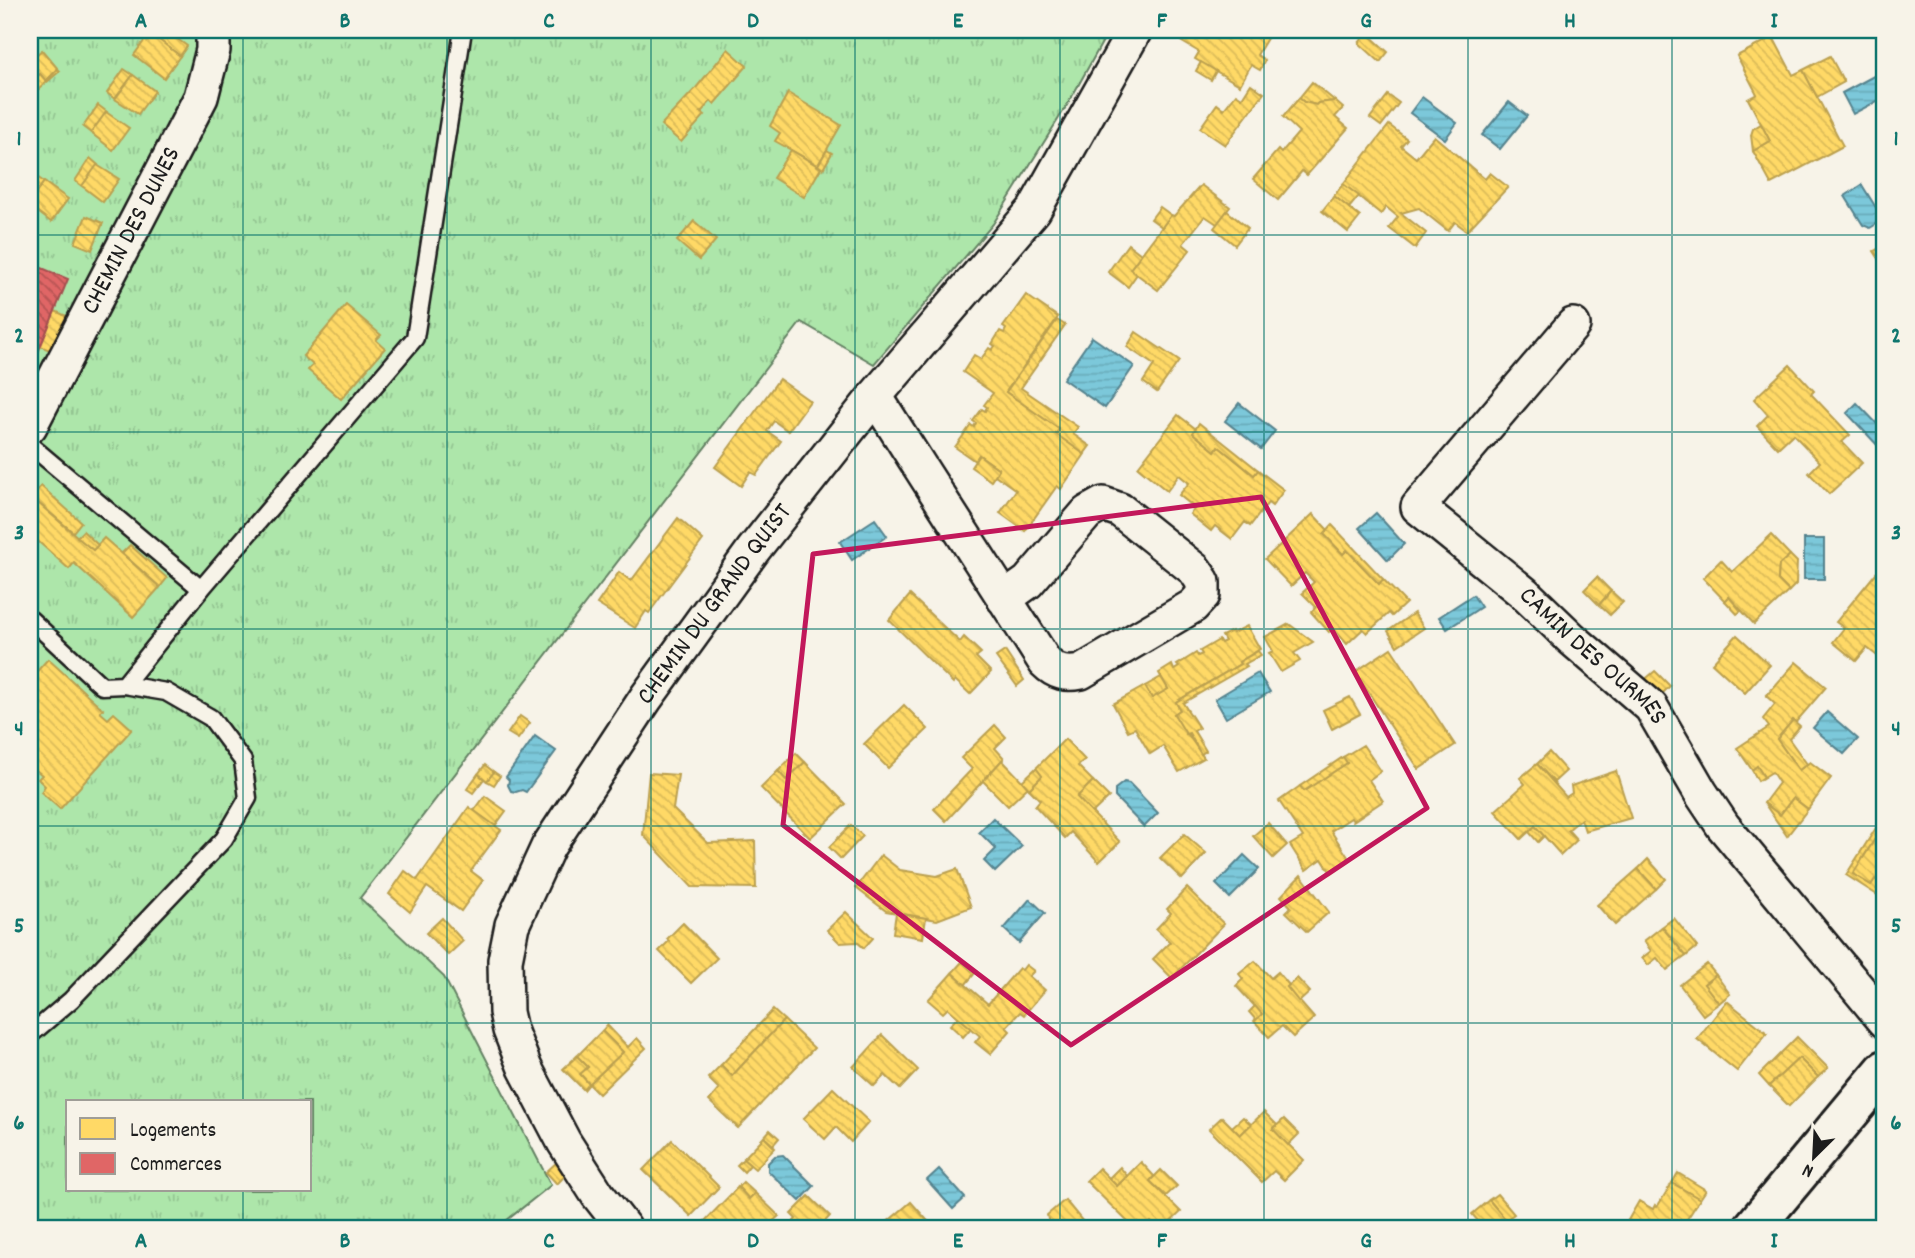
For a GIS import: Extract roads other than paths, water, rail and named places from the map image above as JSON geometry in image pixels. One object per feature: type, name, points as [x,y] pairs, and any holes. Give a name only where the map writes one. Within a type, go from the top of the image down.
[{"type":"street","name":"CHEMIN DES DUNES","points":[[30,426],[201,97],[213,50],[213,30]]},
{"type":"street","name":"CHEMIN DU GRAND QUIST","points":[[624,1228],[598,1195],[564,1142],[525,1068],[510,1030],[505,960],[512,925],[548,846],[646,698],[754,549],[875,396],[1034,210],[1135,30]]},
{"type":"street","name":"CAMIN DES OURMES","points":[[1573,325],[1418,507],[1524,593],[1572,639],[1651,707],[1723,826],[1885,1021]]},
{"type":"street","points":[[875,396],[1004,599],[1045,662],[1060,673],[1081,672],[1193,606],[1203,595],[1203,582],[1195,570],[1120,510],[1103,504],[1087,513],[1028,582],[1004,599]]},
{"type":"street","points":[[1753,1228],[1885,1070]]},
{"type":"lane","points":[[124,685],[201,589],[415,338],[463,30]]},
{"type":"lane","points":[[30,445],[201,589]]},
{"type":"lane","points":[[30,620],[102,686],[124,685],[166,692],[211,718],[243,761],[248,797],[225,839],[71,1000],[30,1035]]},
{"type":"water","points":[[1885,70],[1885,97],[1853,114],[1842,93]]},
{"type":"water","points":[[1422,97],[1457,123],[1445,139],[1410,113]]},
{"type":"water","points":[[1509,102],[1527,116],[1500,149],[1482,135]]},
{"type":"water","points":[[1862,185],[1880,214],[1880,222],[1870,228],[1863,225],[1845,196]]},
{"type":"water","points":[[1092,337],[1134,366],[1105,408],[1063,379]]},
{"type":"water","points":[[1239,403],[1275,431],[1261,449],[1225,421]]},
{"type":"water","points":[[1857,403],[1885,432],[1885,443],[1880,448],[1847,413]]},
{"type":"water","points":[[1376,513],[1404,544],[1388,560],[1359,528]]},
{"type":"water","points":[[875,519],[887,536],[852,560],[840,542]]},
{"type":"water","points":[[1804,539],[1824,539],[1824,579],[1804,579]]},
{"type":"water","points":[[1473,595],[1481,607],[1447,629],[1439,617]]},
{"type":"water","points":[[1258,673],[1270,692],[1226,718],[1215,699]]},
{"type":"water","points":[[1827,712],[1858,739],[1844,754],[1813,728]]},
{"type":"water","points":[[535,736],[556,751],[526,792],[511,791],[506,777]]},
{"type":"water","points":[[1124,782],[1129,783],[1158,813],[1144,827],[1115,797],[1115,789]]},
{"type":"water","points":[[993,818],[1022,846],[995,872],[984,861],[996,849],[979,832]]},
{"type":"water","points":[[1244,855],[1259,869],[1230,898],[1216,884]]},
{"type":"water","points":[[1030,899],[1045,913],[1019,943],[1004,929]]},
{"type":"water","points":[[783,1155],[814,1186],[800,1201],[768,1171],[768,1163],[775,1156]]},
{"type":"water","points":[[939,1169],[965,1198],[953,1209],[927,1180]]}]
